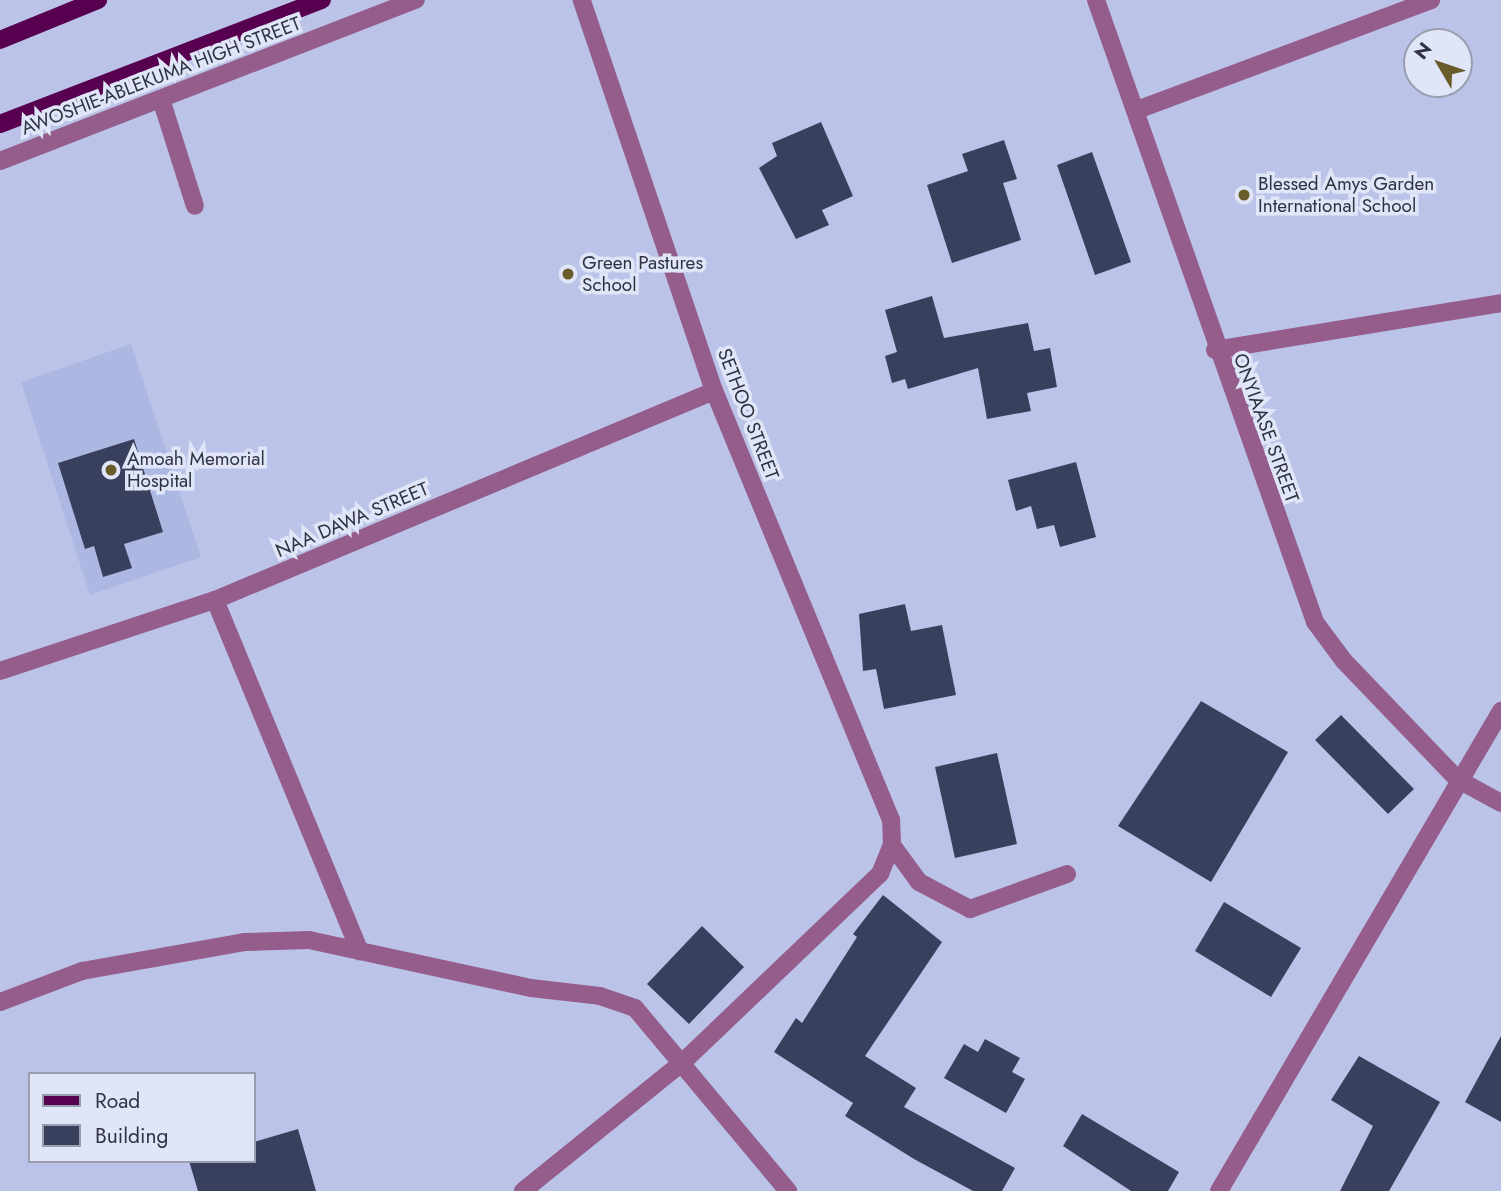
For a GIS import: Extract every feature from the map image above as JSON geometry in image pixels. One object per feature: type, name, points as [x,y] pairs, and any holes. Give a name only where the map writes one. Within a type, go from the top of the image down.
[{"type":"main road","points":[[0,40],[80,3],[98,0]]},
{"type":"main road","name":"AWOSHIE-ABLEKUMA HIGH STREET","points":[[0,124],[322,0]]},
{"type":"street","name":"AWOSHIE-ABLEKUMA HIGH STREET","points":[[0,161],[416,0]]},
{"type":"street","name":"SETHOO STREET","points":[[582,0],[714,391],[891,820],[892,841]]},
{"type":"street","name":"ONYIAASE STREET","points":[[1096,0],[1137,110],[1214,350],[1315,622],[1345,661],[1457,779],[1501,803]]},
{"type":"street","points":[[1137,110],[1431,0]]},
{"type":"street","points":[[161,99],[195,206]]},
{"type":"street","points":[[1214,350],[1501,303]]},
{"type":"street","name":"NAA DAWA STREET","points":[[0,671],[215,600],[714,391]]},
{"type":"street","points":[[215,600],[360,951]]},
{"type":"street","points":[[1219,1191],[1457,779],[1501,711]]},
{"type":"street","points":[[892,841],[919,882],[970,909],[1067,874]]},
{"type":"street","points":[[523,1191],[684,1061],[880,874],[892,841]]},
{"type":"street","points":[[0,1002],[82,971],[245,942],[309,940],[531,988],[600,996],[635,1008],[684,1061],[788,1191]]},
{"type":"shaded area","name":"Amoah Memorial Hospital","points":[[131,344],[201,557],[90,595],[21,382]]},
{"type":"building","points":[[821,122],[853,196],[822,210],[829,225],[796,239],[759,168],[777,156],[772,143]]},
{"type":"building","points":[[1004,140],[1017,179],[1003,183],[1021,240],[952,263],[927,185],[968,171],[962,154]]},
{"type":"building","points":[[1092,152],[1131,262],[1095,275],[1057,165]]},
{"type":"building","points":[[932,296],[944,338],[1028,323],[1034,351],[1050,348],[1057,387],[1027,393],[1031,411],[987,419],[978,368],[908,389],[905,379],[892,383],[885,356],[897,352],[885,310]]},
{"type":"building","points":[[134,439],[163,532],[124,544],[132,568],[103,577],[94,546],[85,549],[58,463]]},
{"type":"building","points":[[1076,462],[1096,537],[1060,547],[1054,525],[1037,529],[1031,506],[1016,511],[1008,480]]},
{"type":"building","points":[[905,604],[911,631],[942,625],[956,695],[884,709],[876,669],[863,671],[859,614]]},
{"type":"building","points":[[1201,701],[1288,752],[1211,882],[1118,826]]},
{"type":"building","points":[[1341,715],[1414,789],[1388,814],[1315,740]]},
{"type":"building","points":[[997,753],[1017,844],[955,858],[935,767]]},
{"type":"building","points":[[883,895],[942,942],[865,1056],[916,1088],[904,1107],[1015,1168],[1002,1191],[973,1191],[914,1159],[845,1116],[853,1103],[774,1052],[796,1018],[802,1023],[857,937],[853,934]]},
{"type":"building","points":[[1224,902],[1301,948],[1271,997],[1195,951]]},
{"type":"building","points":[[702,926],[744,967],[689,1024],[647,984]]},
{"type":"building","points":[[1501,1036],[1501,1122],[1465,1102]]},
{"type":"building","points":[[985,1039],[1020,1058],[1012,1072],[1025,1079],[1006,1113],[944,1078],[964,1044],[978,1052]]},
{"type":"building","points":[[1359,1056],[1440,1102],[1389,1191],[1340,1191],[1373,1126],[1331,1100]]},
{"type":"building","points":[[1082,1114],[1179,1172],[1168,1191],[1131,1191],[1063,1146]]},
{"type":"building","points":[[298,1129],[316,1191],[198,1191],[190,1163],[256,1163],[256,1141]]},
{"type":"place","name":"Blessed Amys Garden International School","points":[[1244,195]]},
{"type":"place","name":"Green Pastures School","points":[[568,274]]},
{"type":"place","name":"Amoah Memorial Hospital","points":[[111,470]]}]
